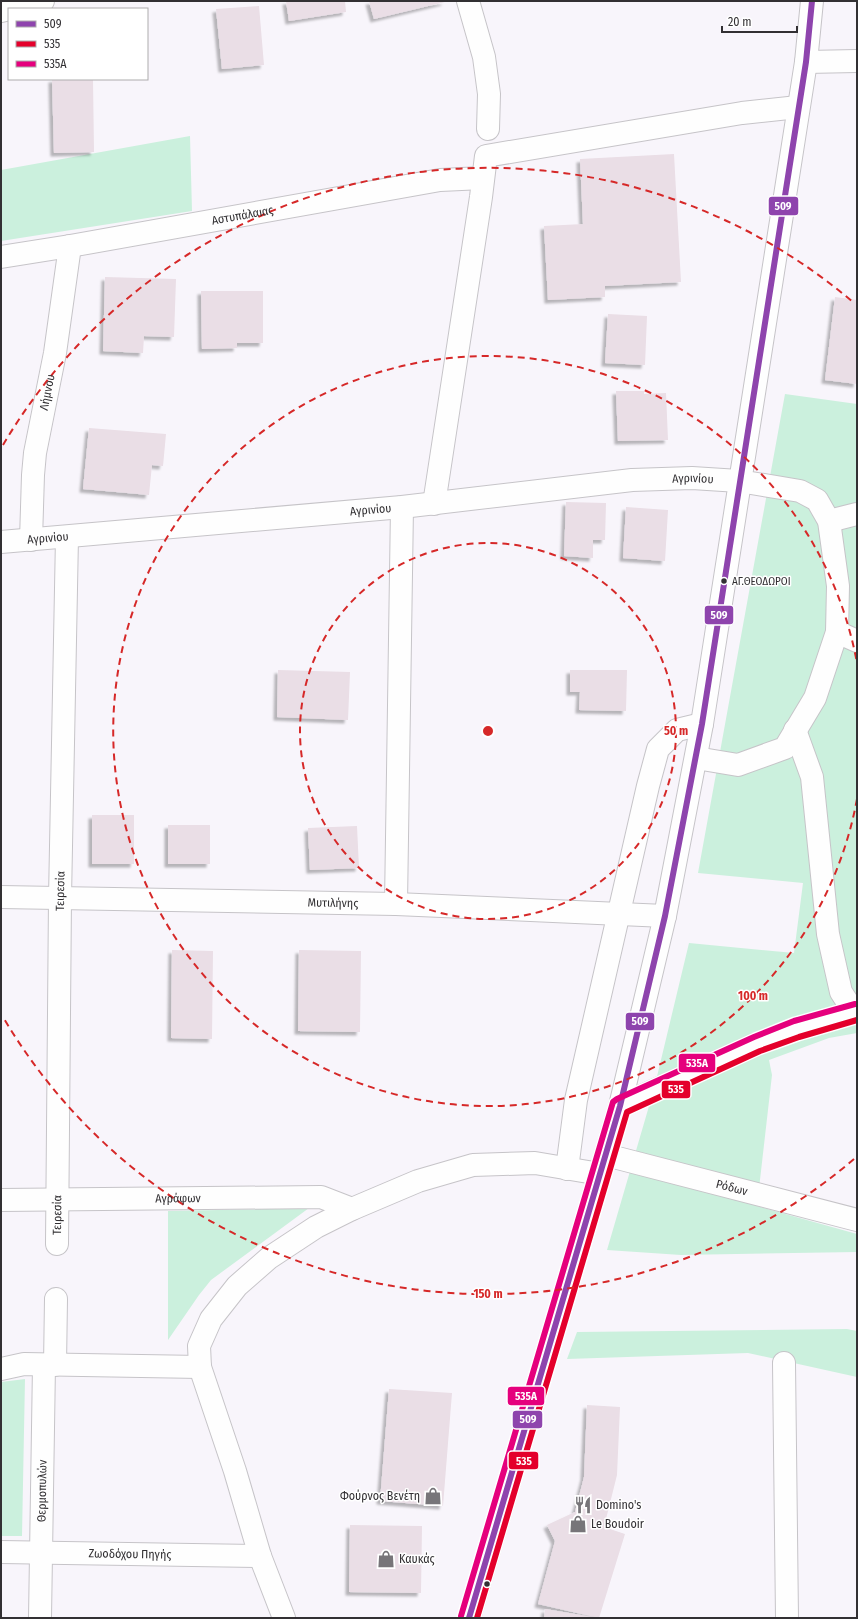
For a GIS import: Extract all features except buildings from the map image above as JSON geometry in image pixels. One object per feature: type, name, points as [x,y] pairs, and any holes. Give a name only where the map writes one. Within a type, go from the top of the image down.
[{"type":"street","points":[[14,8],[43,1]]},
{"type":"street","points":[[468,1],[484,57],[489,94],[488,129]]},
{"type":"street","points":[[469,1618],[620,1106],[665,916],[702,724],[806,62],[812,1]]},
{"type":"street","points":[[806,62],[857,61]]},
{"type":"street","points":[[434,504],[486,156],[742,113],[798,107]]},
{"type":"street","name":"Αστυπάλαιας","points":[[1,257],[440,180],[483,178]]},
{"type":"street","name":"Λήμνου","points":[[31,540],[33,475],[36,448],[55,353],[70,246]]},
{"type":"street","name":"Αγρινίου","points":[[1,542],[434,504],[632,480],[692,478],[739,481],[800,490],[817,500],[830,521]]},
{"type":"street","points":[[396,904],[402,507]]},
{"type":"street","points":[[696,758],[738,765],[785,748],[815,698],[837,632],[838,586],[830,521],[857,514]]},
{"type":"street","name":"Τειρεσία","points":[[57,1244],[60,898],[67,537]]},
{"type":"street","points":[[837,632],[857,641]]},
{"type":"street","points":[[567,1169],[576,1100],[648,786],[658,749],[677,730],[702,724]]},
{"type":"street","points":[[620,1106],[757,1044],[796,1029],[856,1012],[841,992],[828,934],[812,777],[795,730]]},
{"type":"street","name":"Μυτιλήνης","points":[[1,897],[396,904],[665,916]]},
{"type":"street","name":"Ρόδων","points":[[284,1618],[260,1556],[235,1471],[200,1367],[199,1346],[210,1319],[238,1286],[269,1258],[316,1227],[352,1209],[418,1181],[473,1165],[535,1163],[567,1169],[603,1164],[857,1220]]},
{"type":"street","name":"Αγράφων","points":[[1,1200],[321,1197],[352,1209]]},
{"type":"street","points":[[49,1365],[56,1299]]},
{"type":"street","points":[[784,1363],[787,1618]]},
{"type":"street","points":[[1,1369],[24,1364],[200,1367]]},
{"type":"street","name":"Θερμοπυλών","points":[[40,1618],[41,1552],[49,1365]]},
{"type":"street","name":"Ζωοδόχου Πηγής","points":[[1,1552],[260,1556]]},
{"type":"green space","points":[[190,136],[192,211],[1,241],[1,170]]},
{"type":"green space","points":[[785,394],[857,404],[857,1033],[829,1038],[769,1060],[772,1075],[757,1206],[857,1234],[857,1252],[681,1255],[607,1250],[654,1089],[689,943],[794,953],[803,883],[698,873]]},
{"type":"green space","points":[[309,1208],[211,1280],[168,1340],[168,1211]]},
{"type":"green space","points":[[847,1329],[857,1331],[857,1377],[748,1353],[567,1359],[577,1332]]},
{"type":"green space","points":[[25,1379],[22,1536],[1,1536],[1,1382]]},
{"type":"transit line","name":"509","points":[[469,1618],[620,1106],[665,916],[702,724],[806,62],[812,1]]},
{"type":"transit line","name":"535A","points":[[461,1616],[613,1102],[754,1037],[794,1021],[855,1004]]},
{"type":"transit line","name":"535","points":[[477,1618],[627,1112],[760,1051],[799,1037],[857,1020]]},
{"type":"place","name":"ΑΓ.ΘΕΟΔΩΡΟΙ","points":[[724,581]]},
{"type":"place","name":"Φούρνος Βενέτη","points":[[433,1496]]},
{"type":"place","name":"Domino's","points":[[583,1505]]},
{"type":"place","name":"Le Boudoir","points":[[578,1524]]},
{"type":"place","name":"Καυκάς","points":[[386,1559]]}]
